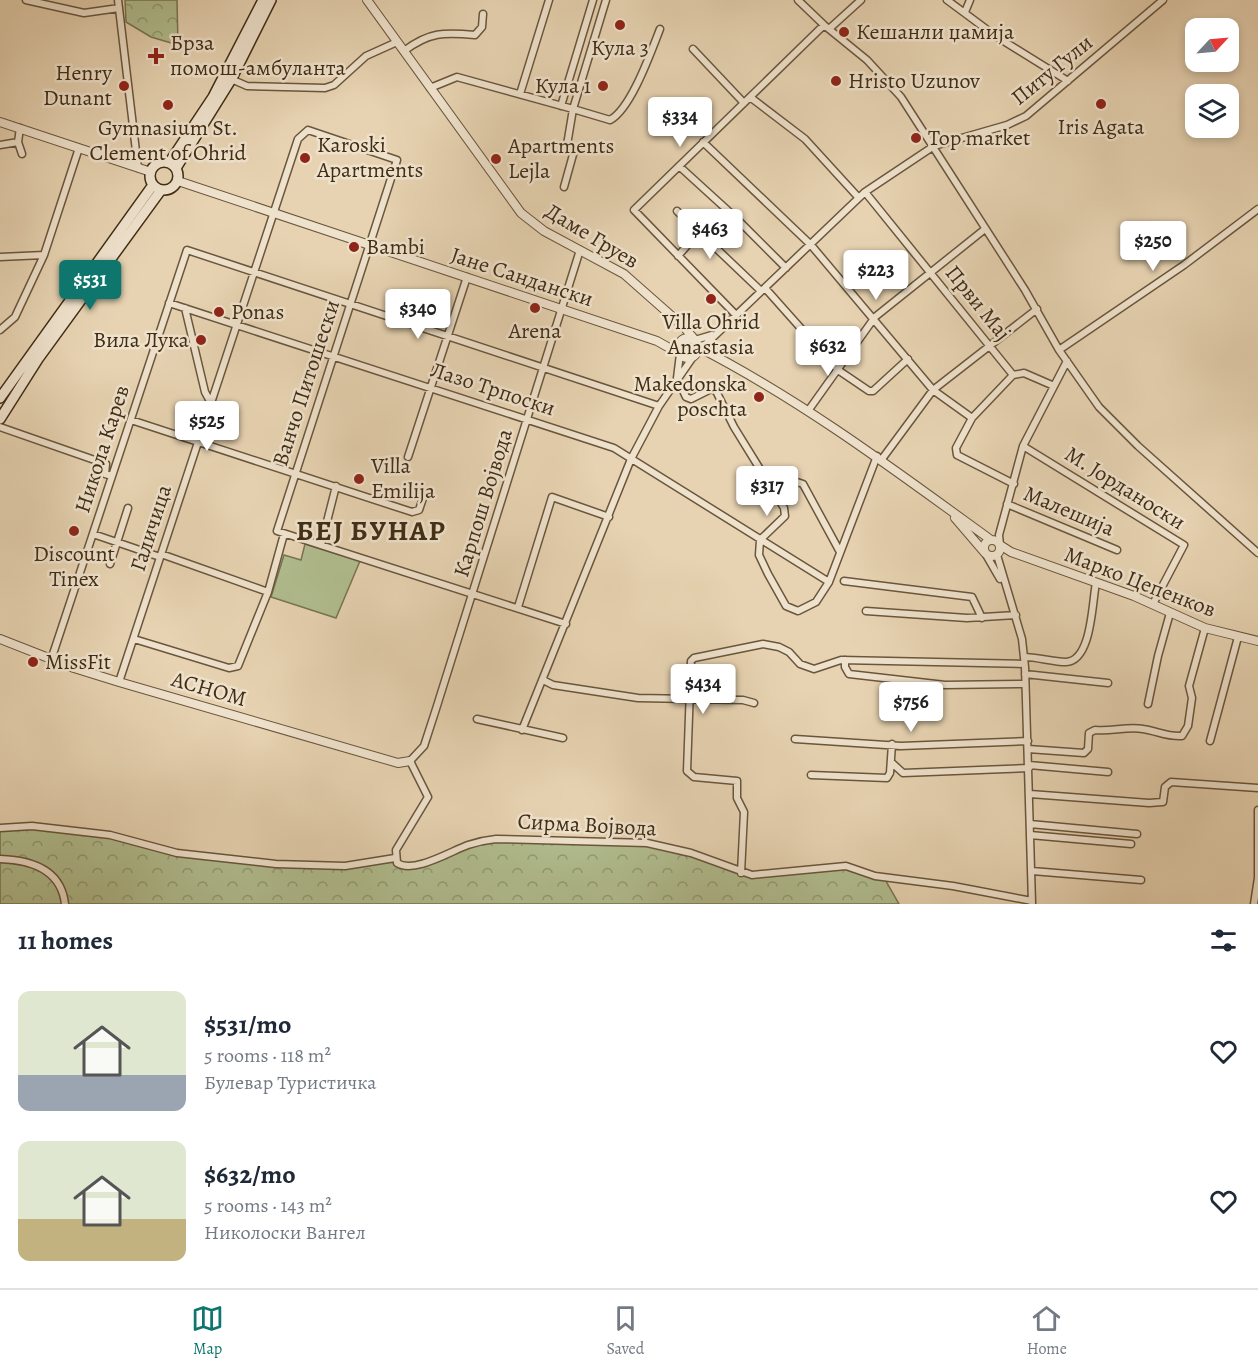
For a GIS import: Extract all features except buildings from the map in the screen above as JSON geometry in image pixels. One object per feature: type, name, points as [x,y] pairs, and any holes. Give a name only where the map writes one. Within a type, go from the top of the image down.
[{"type":"main road","points":[[172,165],[213,97],[263,0]]},
{"type":"main road","points":[[172,165],[231,80],[271,0]]},
{"type":"main road","points":[[157,188],[151,172],[160,163],[172,165]]},
{"type":"main road","points":[[157,188],[169,190],[178,181],[172,165]]},
{"type":"main road","points":[[0,398],[157,188]]},
{"type":"main road","points":[[0,419],[38,359],[157,188]]},
{"type":"street","points":[[26,0],[84,13],[119,8]]},
{"type":"street","points":[[118,0],[138,168]]},
{"type":"street","name":"Даме Груев","points":[[367,0],[521,213],[544,231],[624,274],[678,322],[697,343]]},
{"type":"street","points":[[520,94],[549,0]]},
{"type":"street","points":[[561,106],[593,0]]},
{"type":"street","points":[[564,187],[574,151],[567,149],[573,109],[606,0]]},
{"type":"street","points":[[798,0],[884,76],[934,146],[1037,309],[1059,350],[1099,407],[1120,430],[1258,553]]},
{"type":"street","points":[[735,314],[634,210],[750,97],[826,27],[861,0]]},
{"type":"street","points":[[947,0],[997,37],[1068,81]]},
{"type":"street","points":[[965,12],[970,0]]},
{"type":"street","name":"Питу Гули","points":[[697,343],[711,338],[858,197],[934,146],[1018,121],[1042,105],[1163,0]]},
{"type":"street","points":[[404,51],[419,40],[443,32],[475,35],[482,27],[483,14]]},
{"type":"street","points":[[430,88],[457,77],[610,120],[618,116],[642,77],[660,29]]},
{"type":"street","points":[[231,80],[247,86],[325,88],[334,85],[366,56],[397,42]]},
{"type":"street","points":[[693,49],[744,103]]},
{"type":"street","points":[[750,97],[779,116],[805,139],[858,197]]},
{"type":"street","points":[[0,122],[151,172]]},
{"type":"street","points":[[20,128],[18,142],[22,154]]},
{"type":"street","points":[[274,214],[298,139],[304,132],[312,132],[380,153],[397,160],[369,246]]},
{"type":"street","points":[[0,145],[18,142]]},
{"type":"street","points":[[703,142],[811,244],[875,317],[933,390],[972,418]]},
{"type":"street","points":[[0,330],[15,317],[44,255],[79,148]]},
{"type":"street","points":[[679,166],[742,223],[786,268]]},
{"type":"street","name":"Јане Сандански","points":[[178,181],[664,343],[680,354]]},
{"type":"street","name":"Први Мај","points":[[865,192],[1013,375]]},
{"type":"street","points":[[1059,350],[1184,266],[1258,209]]},
{"type":"street","points":[[676,212],[763,289],[838,370],[862,387],[873,391],[908,359]]},
{"type":"street","name":"Галичица","points":[[119,682],[274,214]]},
{"type":"street","points":[[808,411],[875,317],[985,229]]},
{"type":"street","points":[[678,256],[698,233]]},
{"type":"street","name":"Ванчо Питошески","points":[[284,534],[277,531],[369,246]]},
{"type":"street","name":"Никола Карев","points":[[51,660],[187,250],[254,273]]},
{"type":"street","name":"Карпош Војвода","points":[[410,761],[418,754],[426,741],[580,250]]},
{"type":"street","points":[[0,257],[44,255]]},
{"type":"street","points":[[254,273],[659,406]]},
{"type":"street","points":[[408,458],[467,277]]},
{"type":"street","name":"Лазо Трпоски","points":[[170,303],[614,448],[829,582]]},
{"type":"street","points":[[185,308],[205,392],[211,403]]},
{"type":"street","points":[[678,322],[681,330],[677,378],[689,399],[711,389],[716,391],[734,427],[784,508],[785,516],[760,540],[759,555],[781,597],[792,610],[798,611],[816,602],[829,582],[879,457],[933,390],[1037,309]]},
{"type":"street","points":[[680,342],[689,337],[714,356],[808,411],[879,457],[997,545],[1004,584]]},
{"type":"street","points":[[711,338],[714,356]]},
{"type":"street","name":"Јане Сандански","points":[[664,343],[680,342]]},
{"type":"street","points":[[522,730],[632,459],[659,406],[693,357],[697,343]]},
{"type":"street","points":[[680,354],[685,357],[714,356]]},
{"type":"street","points":[[985,553],[989,556],[997,545],[1023,446],[1067,361]]},
{"type":"street","points":[[1014,484],[957,455],[956,448],[972,418],[1013,375],[1024,373],[1054,386]]},
{"type":"street","points":[[131,420],[412,512],[419,510],[425,492]]},
{"type":"street","points":[[0,427],[106,464],[105,474],[112,476]]},
{"type":"street","name":"М. Јорданоски","points":[[1023,446],[1184,545],[1153,604]]},
{"type":"street","points":[[774,492],[794,481],[803,484],[840,552]]},
{"type":"street","points":[[321,545],[336,486]]},
{"type":"street","points":[[518,607],[552,497],[609,517]]},
{"type":"street","points":[[942,504],[985,553],[1004,584],[1016,615],[1025,674],[1032,903]]},
{"type":"street","name":"Малешија","points":[[1007,504],[1117,550]]},
{"type":"street","points":[[110,564],[128,508]]},
{"type":"street","points":[[93,534],[268,592]]},
{"type":"street","points":[[134,639],[235,668],[243,660],[268,592],[284,534],[566,624]]},
{"type":"street","points":[[985,553],[985,545],[997,545]]},
{"type":"street","name":"Марко Цепенков","points":[[997,545],[1153,604],[1205,628],[1258,641]]},
{"type":"street","points":[[844,581],[972,597],[982,618]]},
{"type":"street","points":[[741,873],[744,812],[737,798],[737,781],[694,777],[687,771],[691,661],[703,654],[763,644],[789,652],[800,664],[814,669],[845,660],[1068,662],[1079,656],[1087,644],[1096,583]]},
{"type":"street","points":[[866,611],[982,618],[1016,615]]},
{"type":"street","points":[[1148,704],[1170,613]]},
{"type":"street","points":[[1028,749],[1084,753],[1087,751],[1089,733],[1093,730],[1143,729],[1159,734],[1182,735],[1188,726],[1192,698],[1189,686],[1205,628]]},
{"type":"street","points":[[1210,741],[1238,637]]},
{"type":"street","name":"АСНОМ","points":[[0,639],[51,660],[119,682],[398,763],[410,761]]},
{"type":"street","points":[[845,660],[844,667],[849,674],[945,685],[1025,684]]},
{"type":"street","points":[[1025,674],[1107,683]]},
{"type":"street","points":[[543,680],[553,685],[638,698],[754,703]]},
{"type":"street","points":[[477,719],[563,738]]},
{"type":"street","points":[[795,739],[892,744],[1028,741]]},
{"type":"street","points":[[811,775],[887,778],[890,773],[892,744]]},
{"type":"street","points":[[0,828],[32,826],[86,832],[127,838],[177,853],[276,864],[345,866],[395,858],[399,845],[428,797],[410,761]]},
{"type":"street","points":[[891,762],[903,772],[1029,766],[1107,772]]},
{"type":"street","points":[[1030,794],[1149,803],[1163,802],[1165,786],[1171,783],[1258,788]]},
{"type":"street","points":[[1254,904],[1257,878],[1258,810]]},
{"type":"street","points":[[1030,824],[1137,834]]},
{"type":"street","points":[[1030,835],[1131,844]]},
{"type":"street","name":"Сирма Војвода","points":[[395,858],[402,866],[419,864],[477,842],[496,839],[647,843],[691,853],[741,873],[752,875],[846,866],[875,876],[953,886],[1032,903]]},
{"type":"street","points":[[0,859],[15,860],[45,869],[61,885],[65,904]]},
{"type":"street","points":[[1032,871],[1141,880]]},
{"type":"green space","points":[[125,0],[177,0],[178,45],[151,37],[126,22]]},
{"type":"green space","points":[[305,544],[360,561],[336,618],[271,597],[284,555],[301,560]]},
{"type":"green space","points":[[23,826],[79,831],[165,850],[244,861],[335,866],[395,858],[403,866],[496,839],[663,846],[752,875],[846,866],[883,876],[899,904],[0,904],[0,828]]},
{"type":"place","name":"Кула 3","points":[[620,25]]},
{"type":"place","name":"Кешанли џамија","points":[[844,32]]},
{"type":"place","name":"Брза помош-амбуланта","points":[[156,56]]},
{"type":"place","name":"Hristo Uzunov","points":[[836,81]]},
{"type":"place","name":"Henry Dunant","points":[[124,86]]},
{"type":"place","name":"Кула 1","points":[[603,86]]},
{"type":"place","name":"Iris Agata","points":[[1101,104]]},
{"type":"place","name":"Gymnasium St. Clement of Ohrid","points":[[168,105]]},
{"type":"place","name":"Top market","points":[[916,138]]},
{"type":"place","name":"Karoski Apartments","points":[[305,158]]},
{"type":"place","name":"Apartments Lejla","points":[[496,159]]},
{"type":"place","name":"Bambi","points":[[354,247]]},
{"type":"place","name":"Villa Ohrid Anastasia","points":[[711,299]]},
{"type":"place","name":"Arena","points":[[535,308]]},
{"type":"place","name":"Ponas","points":[[219,312]]},
{"type":"place","name":"Вила Лука","points":[[201,340]]},
{"type":"place","name":"Makedonska poschta","points":[[759,397]]},
{"type":"place","name":"Villa Emilija","points":[[359,479]]},
{"type":"place","name":"Discount Tinex","points":[[74,531]]},
{"type":"place","name":"MissFit","points":[[33,662]]},
{"type":"district","name":"БЕЈ БУНАР","points":[[371,531]]}]
